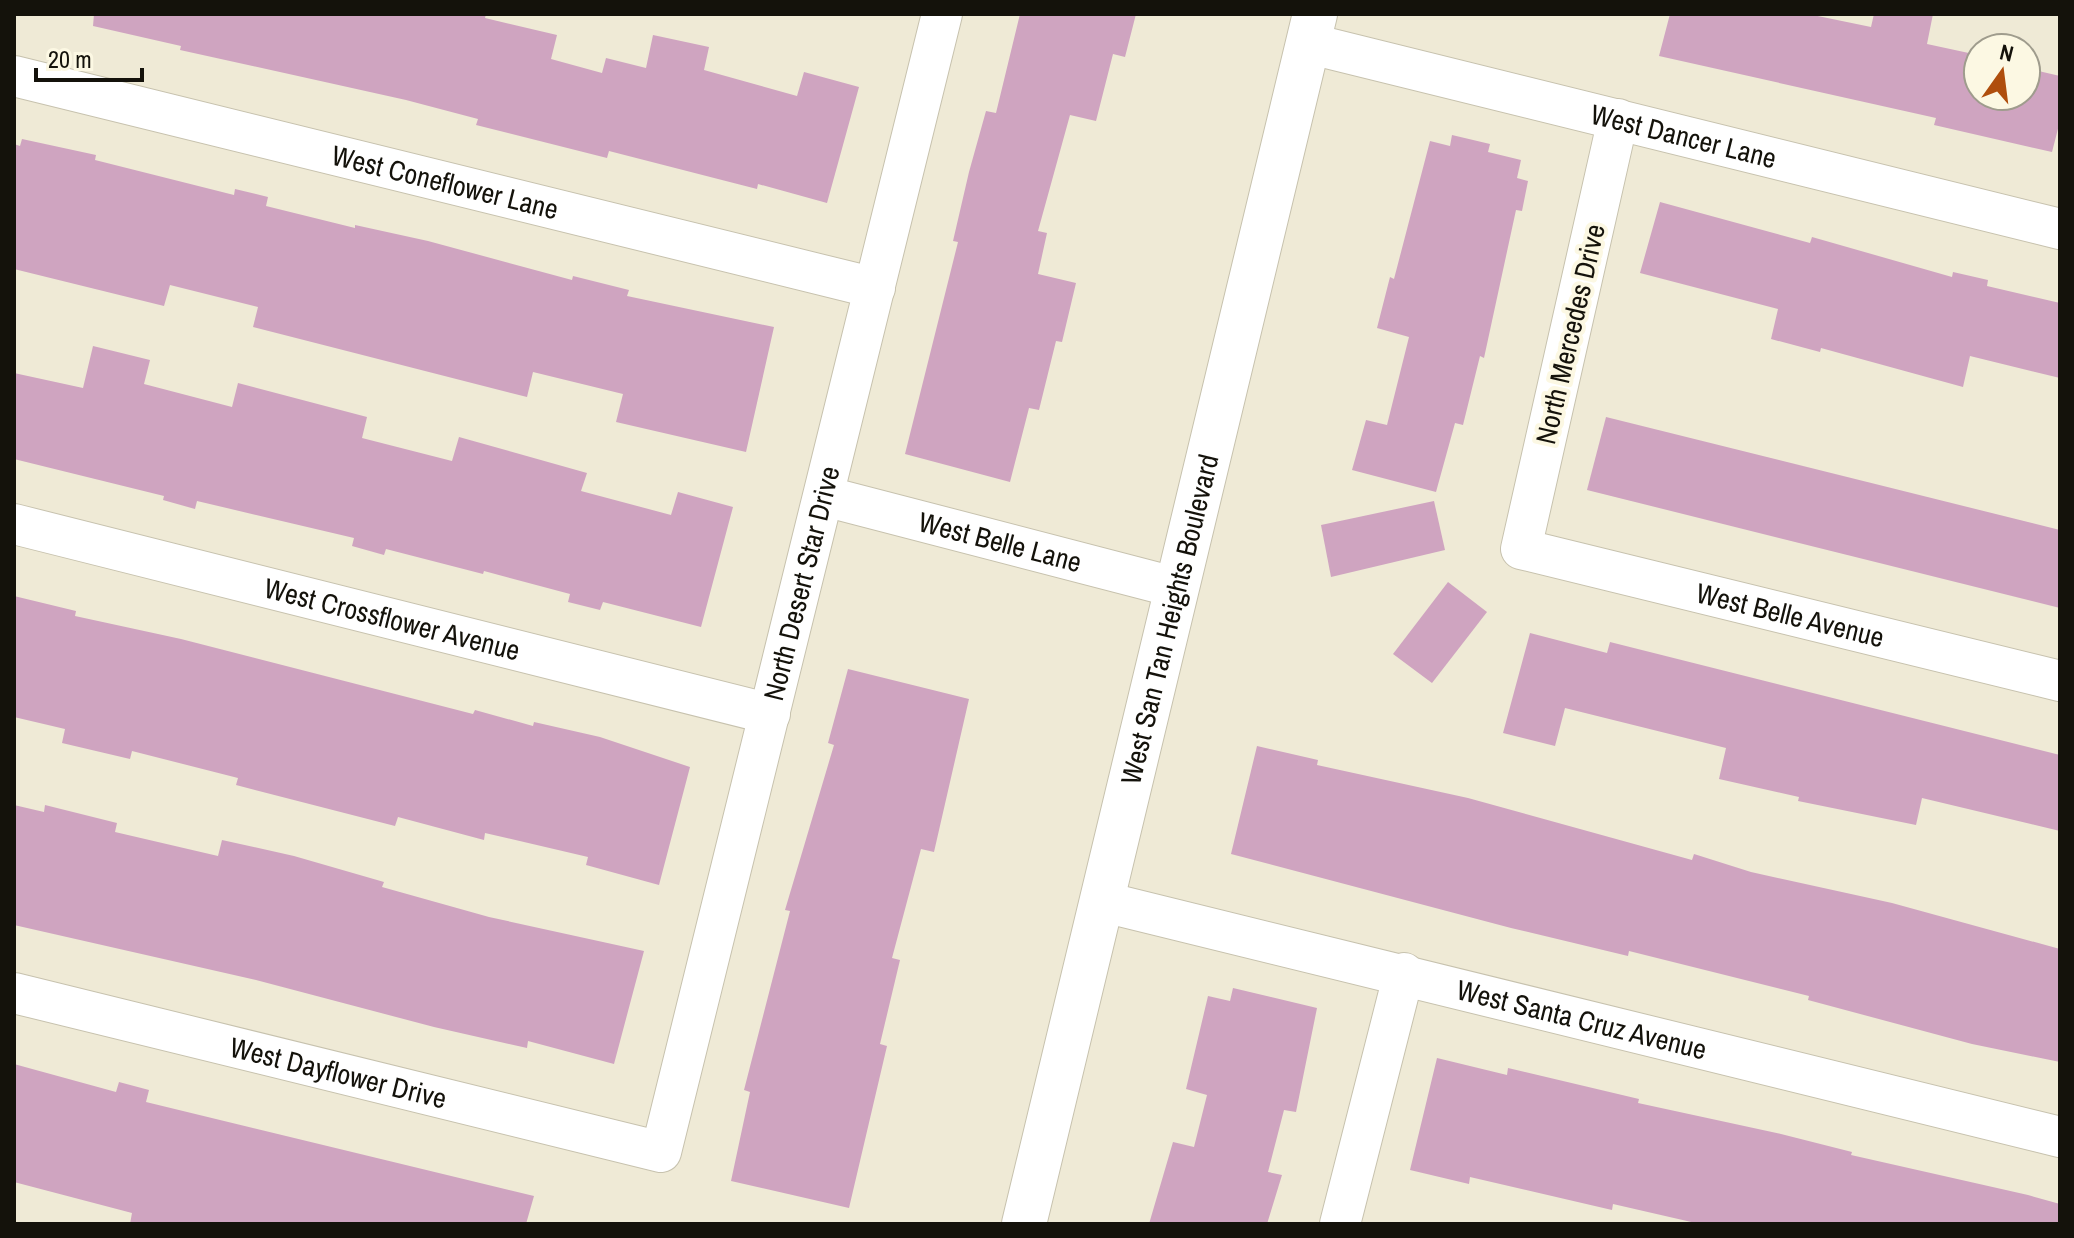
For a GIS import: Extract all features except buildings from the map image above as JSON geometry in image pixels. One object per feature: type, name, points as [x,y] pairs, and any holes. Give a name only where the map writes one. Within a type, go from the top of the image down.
[{"type":"street","name":"North Desert Star Drive","points":[[661,1152],[942,14]]},
{"type":"street","name":"West Dancer Lane","points":[[1311,29],[1618,119],[2060,229]]},
{"type":"street","name":"West San Tan Heights Boulevard","points":[[1024,1224],[1104,902],[1311,29]]},
{"type":"street","name":"West Coneflower Lane","points":[[14,76],[875,288]]},
{"type":"street","name":"North Mercedes Drive","points":[[1521,549],[1618,119]]},
{"type":"street","name":"West Belle Lane","points":[[824,496],[1178,588]]},
{"type":"street","name":"West Crossflower Avenue","points":[[14,524],[770,714]]},
{"type":"street","name":"West Belle Avenue","points":[[1521,549],[2060,681]]},
{"type":"street","name":"West Santa Cruz Avenue","points":[[1104,902],[1404,973],[2060,1137]]},
{"type":"street","points":[[1340,1224],[1404,973]]},
{"type":"street","name":"West Dayflower Drive","points":[[14,993],[661,1152]]}]
